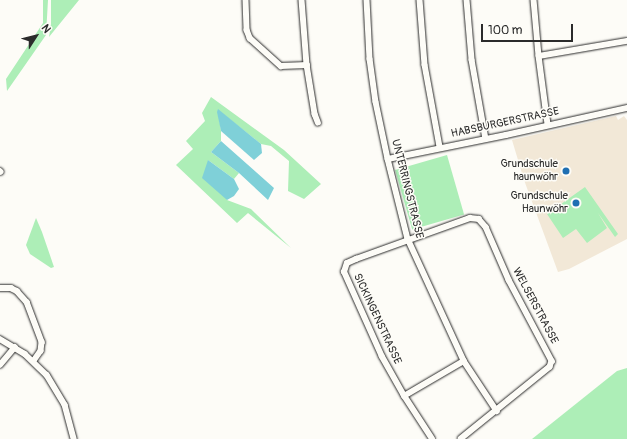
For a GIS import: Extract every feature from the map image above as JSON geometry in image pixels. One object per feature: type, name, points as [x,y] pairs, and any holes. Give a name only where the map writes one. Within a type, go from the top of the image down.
[{"type":"street","points":[[246,0],[247,32],[250,38],[282,67],[307,65]]},
{"type":"street","points":[[302,0],[307,65],[315,114],[318,122]]},
{"type":"street","name":"UNTERRINGSTRASSE","points":[[367,0],[370,59],[376,102],[408,239],[464,361],[497,411]]},
{"type":"street","points":[[420,0],[425,65],[440,147]]},
{"type":"street","points":[[467,0],[472,60],[486,139]]},
{"type":"street","points":[[534,0],[539,56],[548,124]]},
{"type":"street","points":[[539,56],[627,41]]},
{"type":"street","name":"HABSBURGERSTRASSE","points":[[388,158],[486,139],[548,124],[627,108]]},
{"type":"street","name":"WELSERSTRASSE","points":[[408,239],[470,218],[478,219],[486,227],[509,280],[552,361],[550,368],[461,439]]},
{"type":"street","name":"SICKINGENSTRASSE","points":[[408,239],[356,258],[347,263],[344,272],[382,357],[404,396],[432,439]]},
{"type":"street","points":[[0,288],[11,288],[17,291],[27,302],[42,342],[41,352],[34,361]]},
{"type":"street","points":[[0,339],[15,347],[34,361],[47,375],[60,394],[69,416],[74,439]]},
{"type":"street","points":[[0,365],[15,347]]},
{"type":"street","points":[[404,396],[464,361]]},
{"type":"shaded area","name":"Grundschule Haunwöhr","points":[[616,116],[618,120],[624,116],[627,120],[627,239],[569,269],[558,272],[524,180],[512,140]]},
{"type":"green space","points":[[43,0],[48,0],[46,35],[7,91],[6,79],[43,23]]},
{"type":"green space","points":[[51,0],[79,0],[49,37],[51,24]]},
{"type":"green space","points":[[211,97],[284,150],[321,184],[304,199],[288,191],[289,161],[271,146],[261,144],[218,110],[221,141],[211,152],[239,173],[234,179],[208,160],[227,200],[251,209],[291,248],[248,213],[237,223],[176,165],[193,149],[186,141],[205,121],[202,113]]},
{"type":"green space","points":[[447,155],[464,215],[412,229],[395,170]]},
{"type":"green space","points":[[585,187],[618,234],[615,237],[598,213],[607,228],[587,243],[576,229],[563,238],[547,214]]},
{"type":"green space","points":[[36,218],[54,267],[51,268],[30,254],[26,245]]},
{"type":"green space","points":[[627,368],[627,439],[532,439],[617,371]]},
{"type":"water","points":[[218,109],[261,144],[262,153],[254,160],[221,131],[217,112]]},
{"type":"water","points":[[221,141],[274,188],[268,200],[239,173],[211,152]]},
{"type":"water","points":[[208,160],[234,179],[239,189],[234,196],[227,200],[202,178]]},
{"type":"place","name":"Grundschule haunwöhr","points":[[566,171]]},
{"type":"place","name":"Grundschule Haunwöhr","points":[[576,203]]}]
